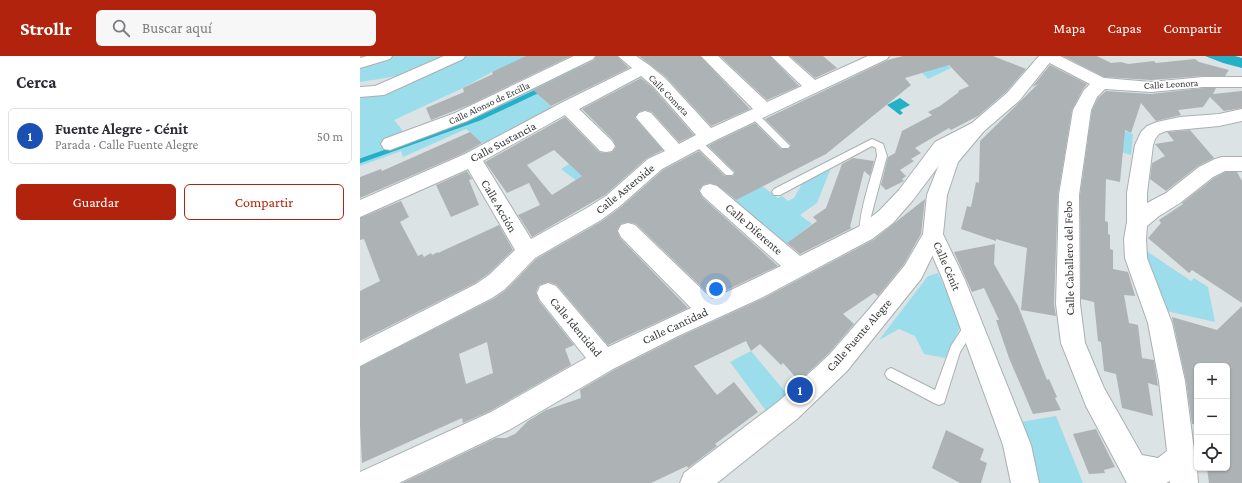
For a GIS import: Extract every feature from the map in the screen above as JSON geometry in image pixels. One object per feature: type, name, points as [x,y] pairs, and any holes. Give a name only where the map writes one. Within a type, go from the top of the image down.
[{"type":"street","points":[[360,63],[384,56]]},
{"type":"street","points":[[360,92],[378,91],[457,56]]},
{"type":"street","name":"Calle Alonso de Ercilla","points":[[390,144],[462,117],[587,56]]},
{"type":"street","name":"Calle Cometa","points":[[626,56],[659,82],[703,139]]},
{"type":"street","points":[[709,56],[760,113]]},
{"type":"street","points":[[779,56],[814,87]]},
{"type":"street","name":"Calle Asteroide","points":[[360,355],[484,291],[497,282],[527,252],[594,214],[613,201],[655,164],[703,139],[881,56]]},
{"type":"street","points":[[1048,56],[1100,83]]},
{"type":"street","name":"Calle Cénit","points":[[1025,483],[1017,445],[954,280],[933,234],[936,195],[950,159],[978,127],[1013,97],[1048,56]]},
{"type":"street","name":"Calle Sustancia","points":[[360,209],[472,159],[567,107],[643,69]]},
{"type":"street","name":"Calle Leonora","points":[[1100,83],[1151,87],[1203,82],[1242,82]]},
{"type":"street","name":"Calle Caballero del Febo","points":[[1100,83],[1090,94],[1082,110],[1071,180],[1069,195],[1068,304],[1073,343],[1095,397],[1137,474]]},
{"type":"street","points":[[567,107],[606,146]]},
{"type":"street","points":[[1184,483],[1182,455],[1172,381],[1160,323],[1136,258],[1135,239],[1137,222],[1137,193],[1144,145],[1147,136],[1153,130],[1163,126],[1219,120],[1242,115]]},
{"type":"street","points":[[645,117],[677,153]]},
{"type":"street","name":"Calle Cantidad","points":[[368,483],[500,420],[604,361],[708,310],[753,291],[865,233],[886,217],[906,195],[942,147],[978,127]]},
{"type":"street","name":"Calle Acción","points":[[472,159],[527,252]]},
{"type":"street","points":[[1137,222],[1152,210],[1173,198],[1206,172],[1222,164],[1242,164]]},
{"type":"street","name":"Calle Diferente","points":[[710,191],[798,267]]},
{"type":"street","points":[[628,230],[708,310]]},
{"type":"street","name":"Calle Fuente Alegre","points":[[694,483],[788,410],[838,363],[913,272],[933,234]]},
{"type":"street","name":"Calle Identidad","points":[[548,293],[604,361]]},
{"type":"street","points":[[1137,474],[1151,473],[1168,469],[1182,455]]},
{"type":"lane","points":[[760,113],[785,146]]},
{"type":"lane","points":[[703,139],[728,173]]},
{"type":"lane","points":[[777,192],[872,142],[877,143],[880,146],[882,156],[865,220],[865,233]]},
{"type":"lane","points":[[891,374],[939,399],[955,350],[971,326]]},
{"type":"shaded area","points":[[360,56],[452,56],[419,70],[360,82]]},
{"type":"shaded area","points":[[460,56],[529,56],[492,72],[463,88],[394,120],[406,135],[575,65],[589,71],[538,94],[555,110],[486,146],[466,129],[403,157],[401,151],[360,166],[360,89],[394,81]]},
{"type":"shaded area","points":[[906,56],[939,56],[951,68],[928,79]]},
{"type":"shaded area","points":[[1205,56],[1235,56],[1242,58],[1242,68],[1223,63]]},
{"type":"shaded area","points":[[900,98],[910,105],[900,110],[903,113],[900,115],[887,105]]},
{"type":"shaded area","points":[[1091,119],[1133,134],[1131,155],[1086,142]]},
{"type":"shaded area","points":[[595,148],[610,161],[577,181],[561,169]]},
{"type":"shaded area","points":[[831,168],[817,203],[800,215],[812,224],[785,245],[734,200],[762,186],[778,198],[782,196],[788,201],[794,198],[802,184]]},
{"type":"shaded area","points":[[1142,248],[1191,281],[1194,278],[1208,287],[1215,322],[1162,310]]},
{"type":"shaded area","points":[[938,273],[962,324],[945,358],[924,354],[915,336],[899,329],[879,340],[928,276]]},
{"type":"shaded area","points":[[751,351],[787,394],[767,412],[730,362]]},
{"type":"shaded area","points":[[1056,416],[1083,483],[1036,483],[1021,422]]},
{"type":"building","points":[[526,56],[571,56],[469,105],[431,120],[426,108],[464,92],[463,88]]},
{"type":"building","points":[[596,56],[617,56],[629,68],[551,106],[533,90],[594,60]]},
{"type":"building","points":[[639,56],[700,56],[750,109],[711,126],[666,77]]},
{"type":"building","points":[[720,56],[770,56],[799,86],[767,100]]},
{"type":"building","points":[[790,56],[823,56],[837,68],[815,78]]},
{"type":"building","points":[[903,56],[993,56],[1026,69],[1006,92],[978,116],[951,130],[949,128],[915,148],[921,153],[911,159],[914,161],[900,170],[906,176],[902,179],[904,181],[886,190],[881,185],[888,157],[895,153],[902,131],[932,115],[928,112],[940,106],[959,92],[958,91],[969,86],[949,65],[905,78],[911,85],[826,154],[736,200],[717,185],[710,183],[703,185],[699,190],[702,197],[778,266],[712,297],[636,224],[628,222],[621,224],[617,230],[620,238],[688,308],[608,345],[557,285],[549,282],[539,285],[536,292],[539,301],[574,345],[565,349],[571,365],[490,411],[463,423],[462,418],[362,463],[360,426],[360,367],[493,299],[506,290],[536,259],[602,221],[621,207],[663,170],[699,151],[725,176],[733,176],[735,172],[708,146],[715,142],[755,123],[781,149],[789,149],[791,145],[765,119],[888,60]],"holes":[[[487,342],[493,373],[466,384],[459,354]]]},
{"type":"building","points":[[1063,56],[1097,56],[1111,63],[1121,62],[1128,64],[1195,59],[1199,62],[1229,70],[1225,76],[1151,80],[1104,77]]},
{"type":"building","points":[[1050,65],[1087,84],[1072,110],[1058,195],[1054,304],[1056,316],[1021,310],[1027,248],[996,239],[996,241],[961,229],[967,206],[971,207],[976,182],[979,183],[980,141],[1038,84],[1032,87]]},
{"type":"building","points":[[641,78],[652,87],[694,135],[679,142],[652,112],[645,110],[639,112],[635,118],[663,150],[647,158],[605,195],[532,237],[518,215],[540,205],[529,183],[507,193],[485,162],[565,117],[599,152],[612,152],[616,147],[613,140],[582,109]],"holes":[[[554,150],[582,176],[552,195],[527,165]]]},
{"type":"building","points":[[1216,88],[1213,94],[1242,91],[1242,108],[1224,111],[1210,97],[1203,107],[1178,110],[1181,115],[1156,121],[1141,103],[1131,133],[1125,130],[1120,182],[1106,179],[1105,221],[1108,222],[1110,249],[1113,250],[1113,269],[1128,272],[1135,296],[1124,295],[1129,323],[1138,325],[1142,358],[1154,360],[1158,386],[1148,383],[1153,416],[1122,408],[1116,374],[1104,371],[1101,342],[1098,341],[1094,302],[1081,299],[1080,195],[1092,110],[1098,98],[1106,91],[1151,94]]},
{"type":"building","points":[[1190,130],[1214,158],[1198,166],[1166,191],[1150,179],[1152,163],[1165,156],[1155,144],[1174,141],[1167,132]]},
{"type":"building","points":[[470,132],[482,143],[464,153],[360,198],[360,177],[381,169],[382,171]]},
{"type":"building","points":[[853,158],[874,161],[870,176],[864,171],[850,227],[852,228],[800,254],[787,243],[817,221],[813,217],[826,208],[842,164]]},
{"type":"building","points":[[467,171],[472,179],[469,180],[479,205],[451,217],[436,185]]},
{"type":"building","points":[[1225,172],[1237,172],[1242,181],[1242,303],[1192,270],[1189,273],[1148,238],[1161,223],[1159,220],[1183,204],[1182,203],[1214,178]]},
{"type":"building","points":[[925,199],[921,234],[904,264],[878,296],[874,293],[843,314],[854,324],[828,354],[799,381],[783,363],[781,365],[760,344],[751,351],[746,341],[694,366],[717,395],[734,382],[758,412],[715,444],[717,446],[688,468],[687,466],[651,483],[402,483],[496,438],[506,438],[515,434],[528,421],[546,410],[581,398],[580,390],[614,370],[679,337],[762,299],[873,240]]},
{"type":"building","points":[[401,201],[409,217],[400,222],[418,256],[422,254],[424,257],[431,253],[432,255],[438,253],[499,225],[513,250],[488,274],[475,283],[360,341],[360,291],[380,281],[364,239],[360,240],[360,218]]},
{"type":"building","points":[[995,244],[994,264],[1018,306],[1047,380],[1049,379],[1057,397],[1055,398],[1061,410],[1033,414],[1009,358],[996,320],[999,320],[984,288],[972,292],[954,252]]},
{"type":"building","points":[[1242,306],[1242,483],[1209,483],[1207,471],[1230,471],[1230,363],[1194,363],[1194,424],[1192,424],[1186,381],[1172,317],[1217,330]]},
{"type":"building","points":[[1096,429],[1115,467],[1104,470],[1105,473],[1089,474],[1073,434]]},
{"type":"building","points":[[946,430],[984,449],[980,460],[987,463],[981,483],[960,483],[932,468]]},
{"type":"waterway","points":[[360,161],[478,119],[542,89]]},
{"type":"place","name":"Fuente Alegre - Cénit","points":[[800,390]]}]
